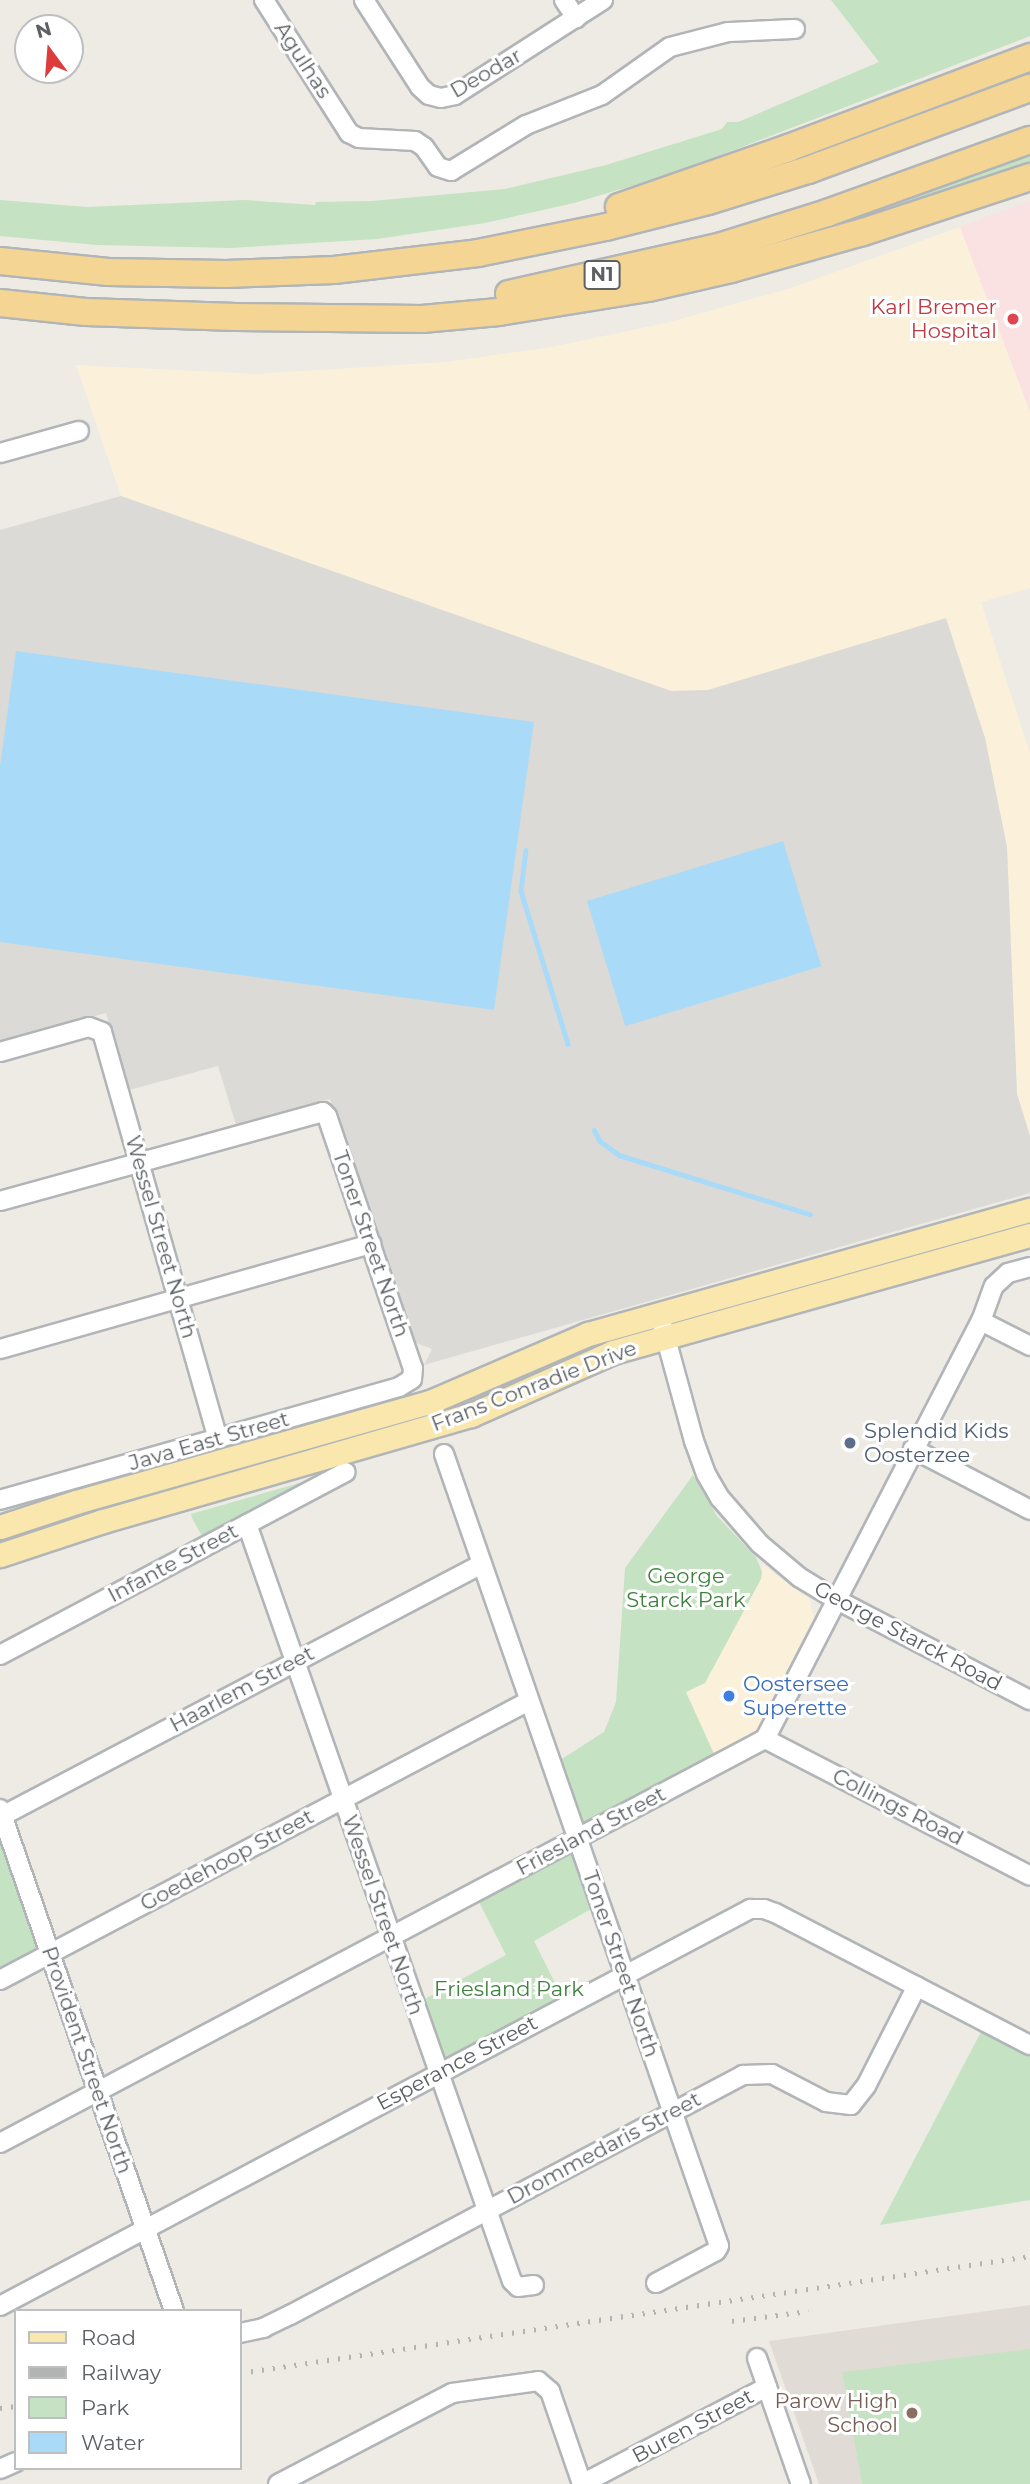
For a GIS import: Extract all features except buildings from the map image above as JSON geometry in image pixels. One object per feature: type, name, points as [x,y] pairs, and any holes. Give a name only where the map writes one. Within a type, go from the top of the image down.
[{"type":"highway","points":[[400,264],[623,206],[1030,57]]},
{"type":"highway","name":"N1","points":[[0,261],[108,272],[226,274],[400,264],[550,240],[708,201],[808,170],[1030,88]]},
{"type":"highway","name":"N1","points":[[0,303],[86,312],[236,317],[341,314],[526,292],[722,246],[827,213],[1030,140]]},
{"type":"highway","points":[[236,317],[422,319],[547,306],[648,288],[863,232],[1030,177]]},
{"type":"main road","name":"Frans Conradie Drive","points":[[0,1527],[76,1502],[430,1402],[588,1334],[1030,1210]]},
{"type":"main road","name":"Frans Conradie Drive","points":[[0,1555],[103,1521],[471,1415],[586,1362],[666,1337],[1030,1235]]},
{"type":"street","name":"Agulhas","points":[[264,0],[349,132],[359,138],[412,139],[420,143],[438,167],[451,171],[526,125],[602,95],[670,47],[729,32],[795,29]]},
{"type":"street","name":"Deodar","points":[[364,0],[420,87],[429,95],[441,98],[455,95],[603,0]]},
{"type":"street","points":[[564,0],[576,18]]},
{"type":"street","points":[[0,453],[79,431]]},
{"type":"street","name":"Wessel Street North","points":[[0,1052],[89,1027],[97,1028],[103,1035],[218,1439]]},
{"type":"street","name":"Toner Street North","points":[[140,1162],[317,1111],[326,1114],[413,1375]]},
{"type":"street","points":[[0,1200],[140,1162]]},
{"type":"street","points":[[0,1349],[371,1244]]},
{"type":"street","points":[[765,1739],[983,1316],[1008,1280],[1030,1270]]},
{"type":"street","name":"George Starck Road","points":[[659,1313],[694,1441],[706,1474],[720,1498],[772,1556],[835,1599],[1030,1700]]},
{"type":"street","points":[[983,1316],[1030,1346]]},
{"type":"street","name":"Java East Street","points":[[0,1500],[400,1387],[408,1383],[413,1375]]},
{"type":"street","points":[[913,1449],[1030,1510]]},
{"type":"street","name":"Toner Street North","points":[[444,1454],[719,2246],[716,2251],[656,2283]]},
{"type":"street","name":"Infante Street","points":[[0,1654],[346,1472]]},
{"type":"street","name":"Wessel Street North","points":[[247,1524],[514,2285],[521,2288],[534,2285]]},
{"type":"street","name":"Haarlem Street","points":[[1,1812],[482,1564]]},
{"type":"street","name":"Goedehoop Street","points":[[0,1980],[529,1701]]},
{"type":"street","name":"Friesland Street","points":[[0,2143],[765,1739]]},
{"type":"street","name":"Collings Road","points":[[765,1739],[1030,1875]]},
{"type":"street","name":"Provident Street North","points":[[1,1812],[173,2309]]},
{"type":"street","name":"Esperance Street","points":[[0,2306],[742,1912],[757,1908],[775,1913],[1030,2045]]},
{"type":"street","name":"Drommedaris Street","points":[[242,2333],[263,2328],[283,2319],[743,2075],[762,2072],[826,2102],[851,2105],[866,2086],[917,1986]]},
{"type":"street","points":[[757,2358],[801,2484]]},
{"type":"street","points":[[278,2484],[452,2393],[538,2381],[547,2386],[582,2484]]},
{"type":"street","name":"Buren Street","points":[[582,2484],[767,2387]]},
{"type":"shaded area","name":"Karl Bremer Hospital","points":[[1030,201],[1030,412],[960,227]]},
{"type":"shaded area","points":[[960,227],[1030,412],[1030,588],[981,602],[1030,753],[1030,1136],[1017,1094],[1007,847],[985,738],[946,619],[708,690],[671,691],[121,496],[76,365],[256,374],[446,362],[552,347],[670,322],[791,288]]},
{"type":"shaded area","points":[[121,496],[671,691],[708,690],[946,618],[985,738],[1007,847],[1017,1094],[1030,1136],[1030,1193],[424,1365],[432,1349],[414,1342],[330,1099],[236,1125],[218,1066],[129,1090],[106,1013],[0,1042],[0,530]]},
{"type":"shaded area","points":[[763,1565],[809,1599],[814,1617],[755,1733],[714,1754],[686,1692],[705,1682],[761,1579]]},
{"type":"shaded area","name":"Parow High School","points":[[1030,2305],[1030,2484],[819,2484],[769,2341]]},
{"type":"green space","points":[[831,0],[1030,0],[1030,36],[672,174],[574,203],[485,223],[377,239],[230,248],[97,245],[0,236],[0,200],[87,207],[245,200],[315,205],[316,202],[372,201],[505,189],[606,165],[722,129],[727,122],[738,122],[879,62]]},
{"type":"green space","points":[[1030,150],[1030,163],[777,246],[763,245]]},
{"type":"green space","points":[[1030,1217],[1030,1224],[683,1321],[682,1317]]},
{"type":"green space","points":[[621,1338],[478,1401],[0,1545],[0,1537]]},
{"type":"green space","name":"George Starck Park","points":[[693,1475],[717,1516],[756,1557],[762,1572],[761,1579],[705,1683],[686,1692],[714,1754],[588,1822],[582,1822],[560,1760],[604,1732],[616,1702],[625,1568]]},
{"type":"green space","points":[[310,1480],[203,1538],[192,1518],[191,1514]]},
{"type":"green space","points":[[0,1834],[40,1951],[0,1972]]},
{"type":"green space","name":"Friesland Park","points":[[567,1852],[573,1853],[591,1909],[534,1941],[562,1997],[444,2059],[423,2000],[506,1955],[478,1900]]},
{"type":"green space","points":[[983,2028],[1030,2052],[1030,2200],[880,2225]]},
{"type":"green space","points":[[1030,2349],[1030,2484],[862,2484],[842,2372]]},
{"type":"water","points":[[16,651],[534,722],[494,1010],[0,942],[0,766]]},
{"type":"water","points":[[783,841],[821,966],[625,1026],[587,901]]},
{"type":"waterway","points":[[526,850],[521,891],[568,1044]]},
{"type":"waterway","points":[[594,1130],[600,1141],[619,1155],[810,1214]]},
{"type":"railway","points":[[242,2373],[1030,2256]]},
{"type":"railway","points":[[732,2321],[808,2311]]},
{"type":"railway","points":[[0,2408],[14,2406]]},
{"type":"place","name":"Karl Bremer Hospital","points":[[1013,319]]},
{"type":"place","name":"Splendid Kids Oosterzee","points":[[850,1443]]},
{"type":"place","name":"Oostersee Superette","points":[[729,1696]]},
{"type":"place","name":"Parow High School","points":[[912,2413]]}]
